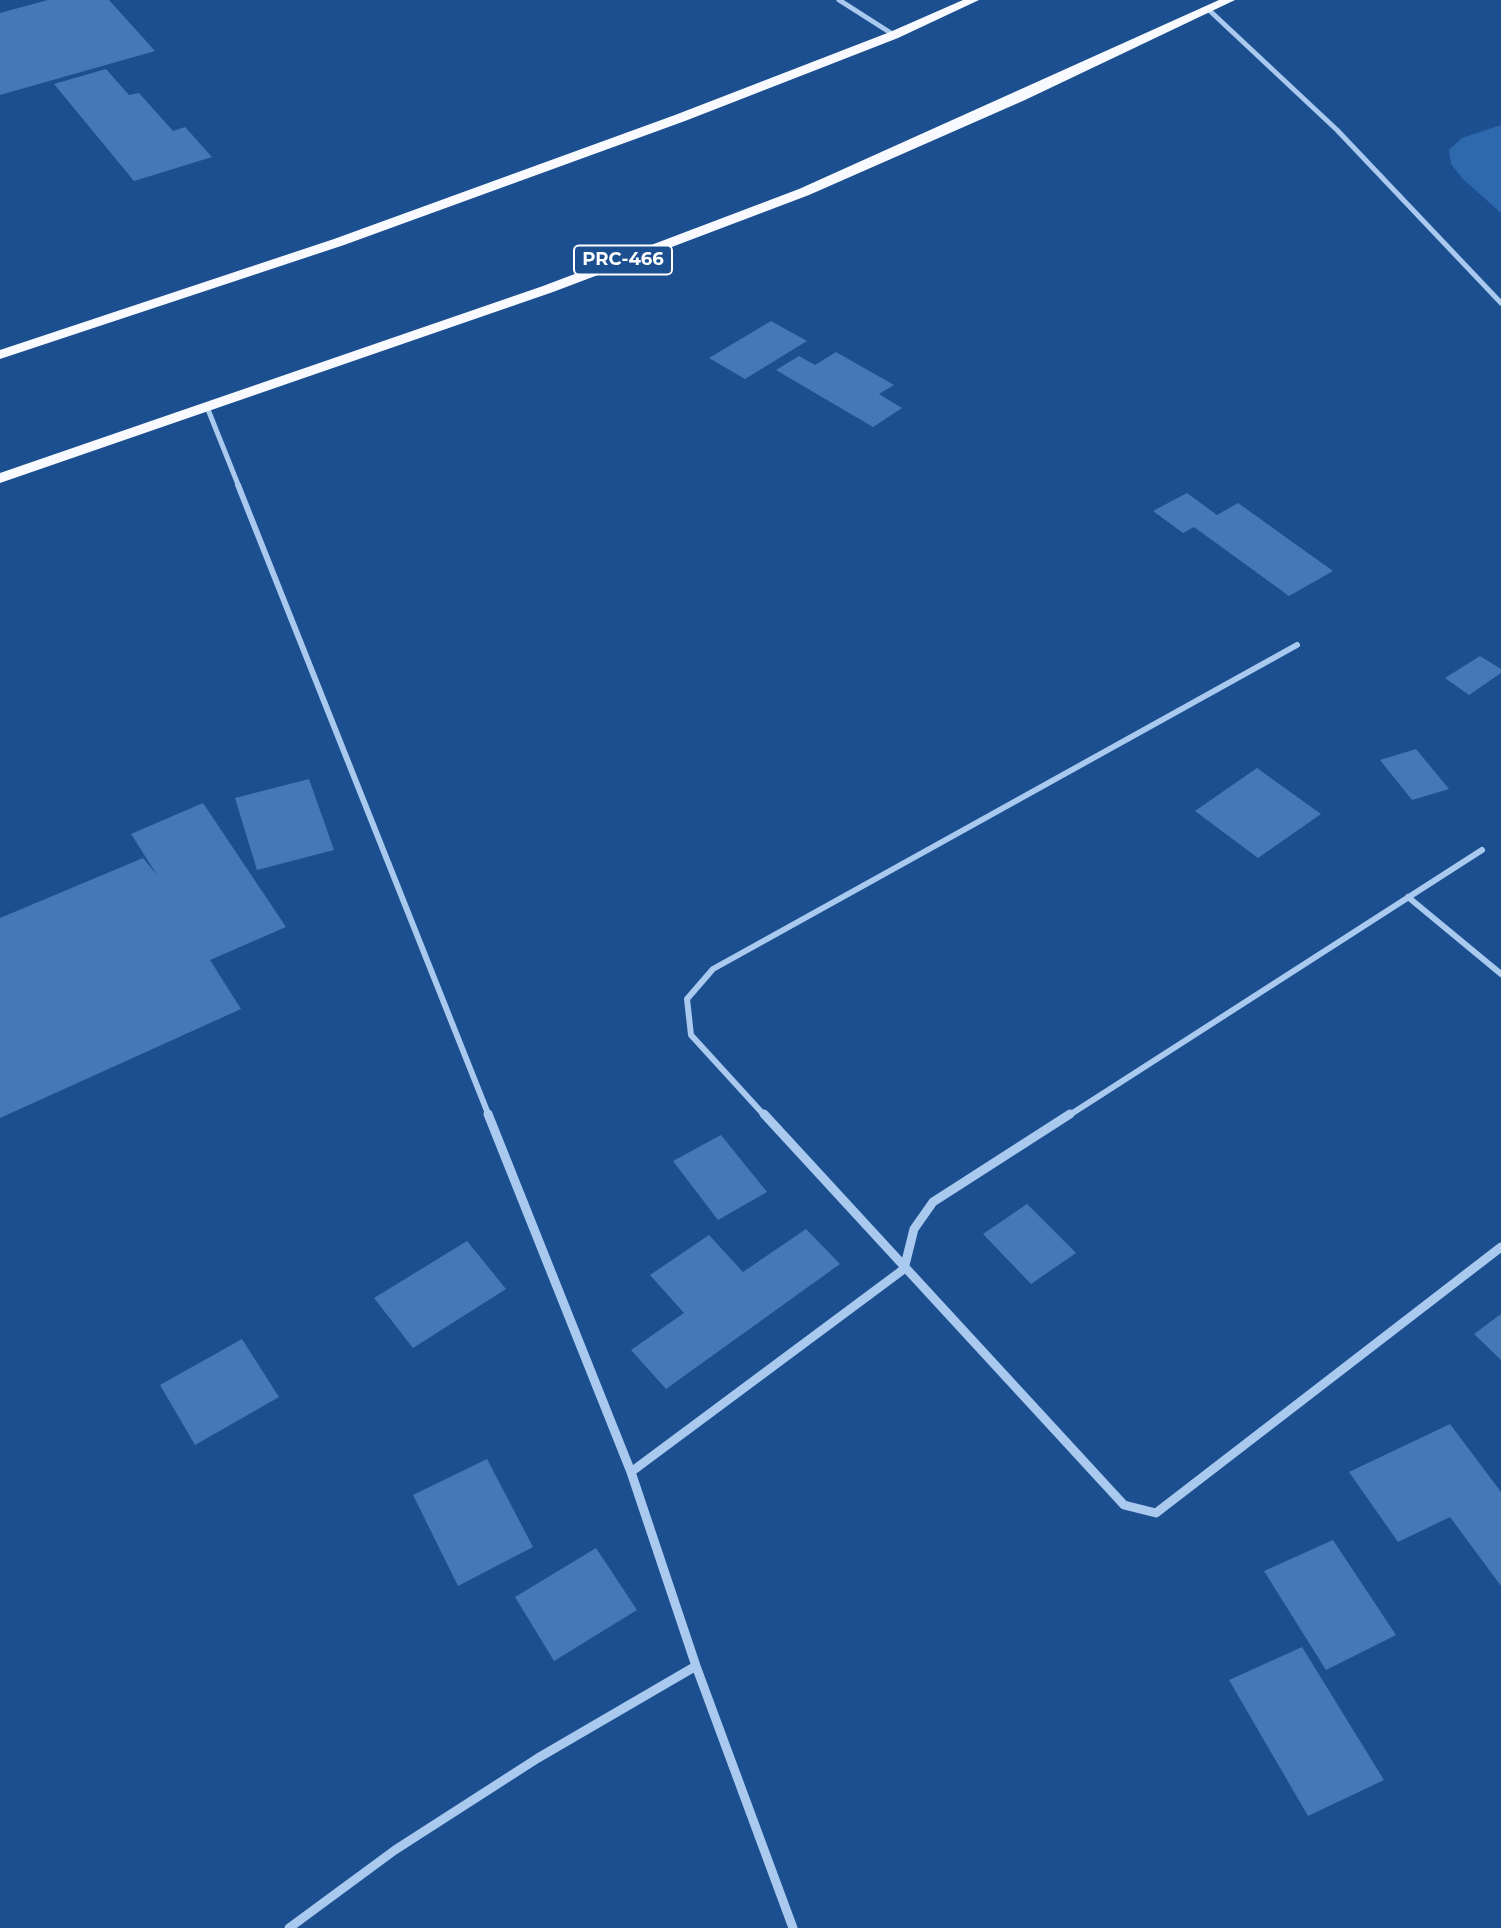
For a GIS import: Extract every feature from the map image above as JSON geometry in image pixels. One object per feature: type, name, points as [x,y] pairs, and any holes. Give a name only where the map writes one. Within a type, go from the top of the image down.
[{"type":"highway","points":[[0,355],[339,242],[680,118],[894,35],[973,0]]},
{"type":"highway","name":"PRC-466","points":[[0,478],[548,289],[804,192],[1229,0]]},
{"type":"street","points":[[839,0],[894,35]]},
{"type":"street","points":[[1209,10],[1346,140],[1501,303]]},
{"type":"street","points":[[207,407],[631,1472],[696,1666],[793,1928]]},
{"type":"street","points":[[1297,645],[713,969],[687,999],[691,1035],[904,1269],[1124,1504],[1156,1513],[1501,1247]]},
{"type":"street","points":[[631,1472],[904,1269],[914,1230],[933,1202],[1482,849]]},
{"type":"street","points":[[1408,897],[1501,974]]},
{"type":"street","points":[[289,1928],[406,1843],[538,1758],[696,1666]]},
{"type":"shaded area","points":[[1501,125],[1501,213],[1463,179],[1451,164],[1449,150],[1462,138]]},
{"type":"building","points":[[48,0],[109,0],[155,51],[0,95],[0,13]]},
{"type":"building","points":[[106,69],[129,95],[139,93],[173,131],[185,127],[212,157],[134,181],[54,84]]},
{"type":"building","points":[[771,321],[807,341],[745,379],[709,358]]},
{"type":"building","points":[[836,352],[894,385],[879,394],[902,408],[873,427],[776,370],[799,356],[815,365]]},
{"type":"building","points":[[1187,493],[1217,515],[1238,503],[1333,571],[1289,596],[1194,527],[1183,533],[1153,511]]},
{"type":"building","points":[[1480,656],[1501,669],[1501,673],[1469,695],[1445,678]]},
{"type":"building","points":[[1416,749],[1449,789],[1412,800],[1380,760]]},
{"type":"building","points":[[1257,768],[1321,814],[1258,858],[1195,811]]},
{"type":"building","points":[[309,779],[334,850],[257,870],[235,798]]},
{"type":"building","points":[[203,803],[286,927],[210,960],[241,1009],[0,1118],[0,918],[143,858],[157,875],[131,834]]},
{"type":"building","points":[[721,1135],[767,1192],[718,1220],[673,1161]]},
{"type":"building","points":[[1027,1204],[1076,1253],[1031,1284],[983,1234]]},
{"type":"building","points":[[806,1229],[840,1264],[666,1389],[631,1350],[684,1313],[650,1275],[709,1235],[743,1272]]},
{"type":"building","points":[[467,1241],[506,1289],[413,1348],[374,1298]]},
{"type":"building","points":[[1501,1314],[1501,1360],[1474,1334]]},
{"type":"building","points":[[242,1339],[279,1397],[195,1445],[160,1385]]},
{"type":"building","points":[[1450,1424],[1501,1492],[1501,1586],[1450,1517],[1398,1542],[1349,1472]]},
{"type":"building","points":[[487,1459],[533,1547],[458,1586],[413,1495]]},
{"type":"building","points":[[1333,1540],[1396,1635],[1326,1670],[1264,1571]]},
{"type":"building","points":[[596,1548],[637,1610],[554,1661],[515,1597]]},
{"type":"building","points":[[1302,1647],[1384,1780],[1308,1816],[1229,1680]]}]
